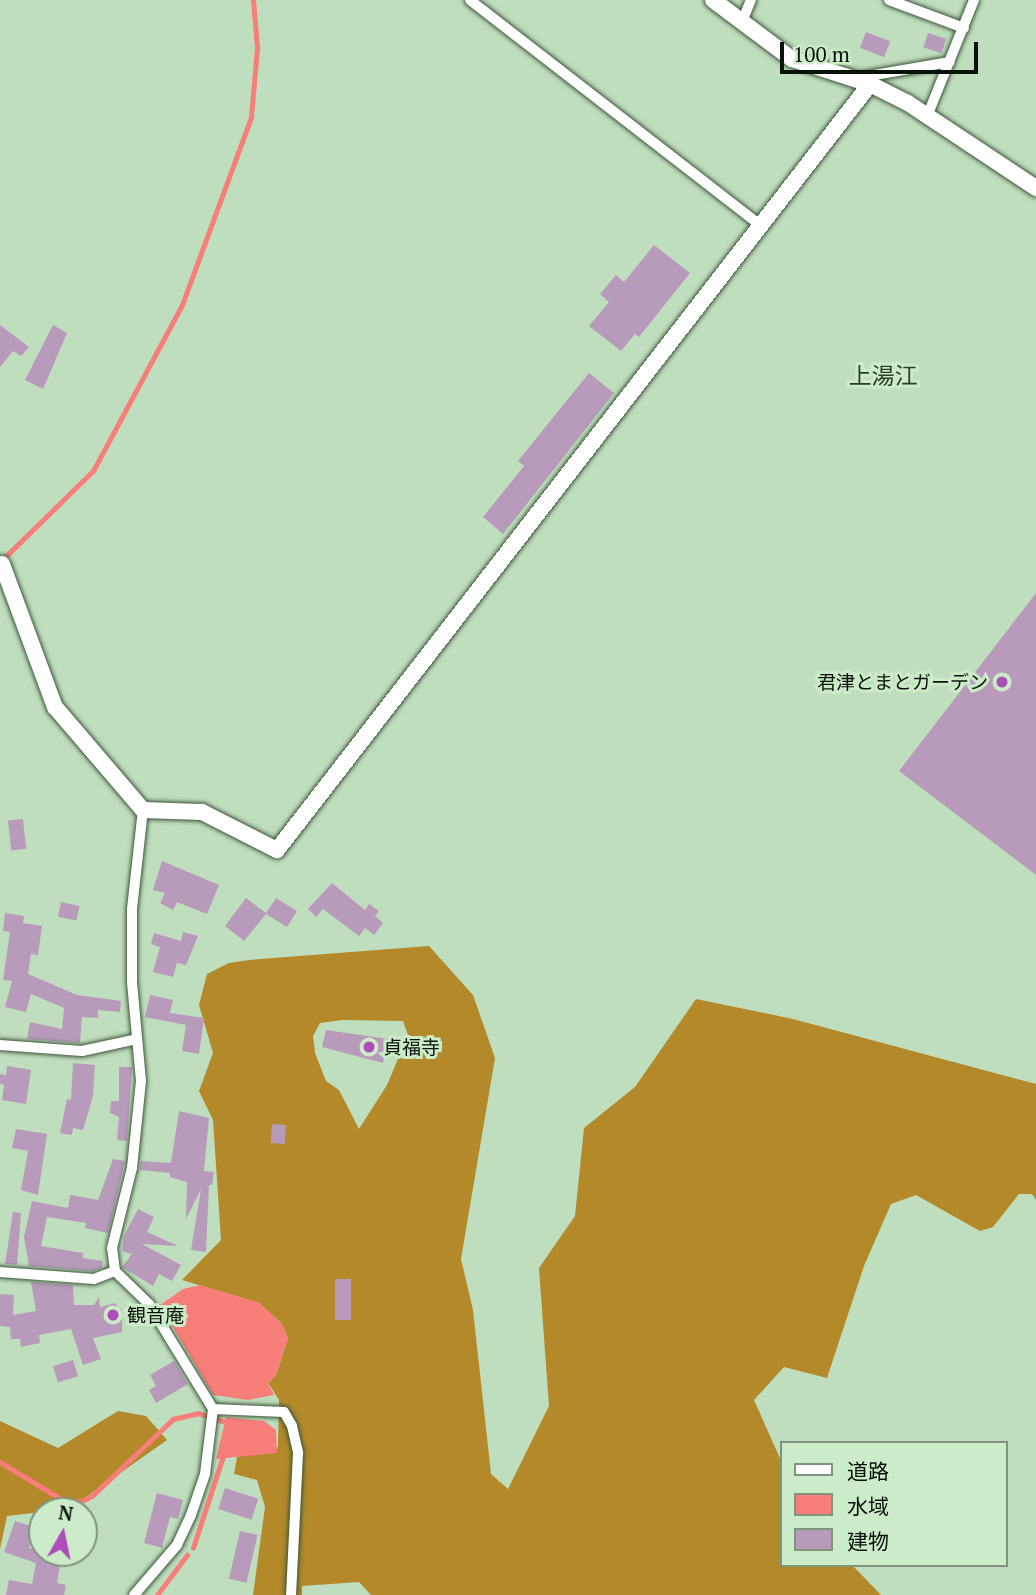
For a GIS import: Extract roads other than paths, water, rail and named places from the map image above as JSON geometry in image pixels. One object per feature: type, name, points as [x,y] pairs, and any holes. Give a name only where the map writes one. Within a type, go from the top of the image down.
[{"type":"street","points":[[470,0],[760,225]]},
{"type":"street","points":[[713,0],[792,59],[870,84],[928,114],[1036,188]]},
{"type":"street","points":[[742,22],[751,0]]},
{"type":"street","points":[[889,0],[964,28]]},
{"type":"street","points":[[928,114],[974,0]]},
{"type":"street","points":[[853,79],[950,62]]},
{"type":"street","points":[[143,810],[202,812],[277,850],[870,84]]},
{"type":"street","points":[[1,561],[55,707],[143,810],[132,909],[141,1081],[132,1168],[112,1248],[115,1271],[149,1304],[212,1415],[205,1474],[191,1515],[177,1545],[134,1595]]},
{"type":"street","points":[[0,1045],[60,1052],[137,1040]]},
{"type":"street","points":[[0,1272],[94,1279],[115,1271]]},
{"type":"street","points":[[212,1415],[284,1412],[292,1426],[298,1453],[291,1595]]},
{"type":"water","points":[[200,1285],[259,1303],[281,1323],[288,1338],[276,1375],[268,1383],[274,1395],[248,1400],[213,1395],[160,1305],[183,1289]]},
{"type":"water","points":[[226,1417],[264,1421],[276,1430],[277,1453],[216,1459]]},
{"type":"waterway","points":[[1,561],[93,471],[182,305],[251,117],[257,48],[253,0]]},
{"type":"waterway","points":[[0,1462],[61,1499],[80,1502],[92,1496],[173,1419],[198,1413],[225,1422]]},
{"type":"waterway","points":[[193,1548],[223,1456]]},
{"type":"waterway","points":[[157,1595],[187,1555]]},
{"type":"place","name":"君津とまとガーデン","points":[[1002,682]]},
{"type":"place","name":"貞福寺","points":[[369,1047]]},
{"type":"place","name":"観音庵","points":[[113,1315]]},
{"type":"district","name":"上湯江","points":[[883,376]]}]
